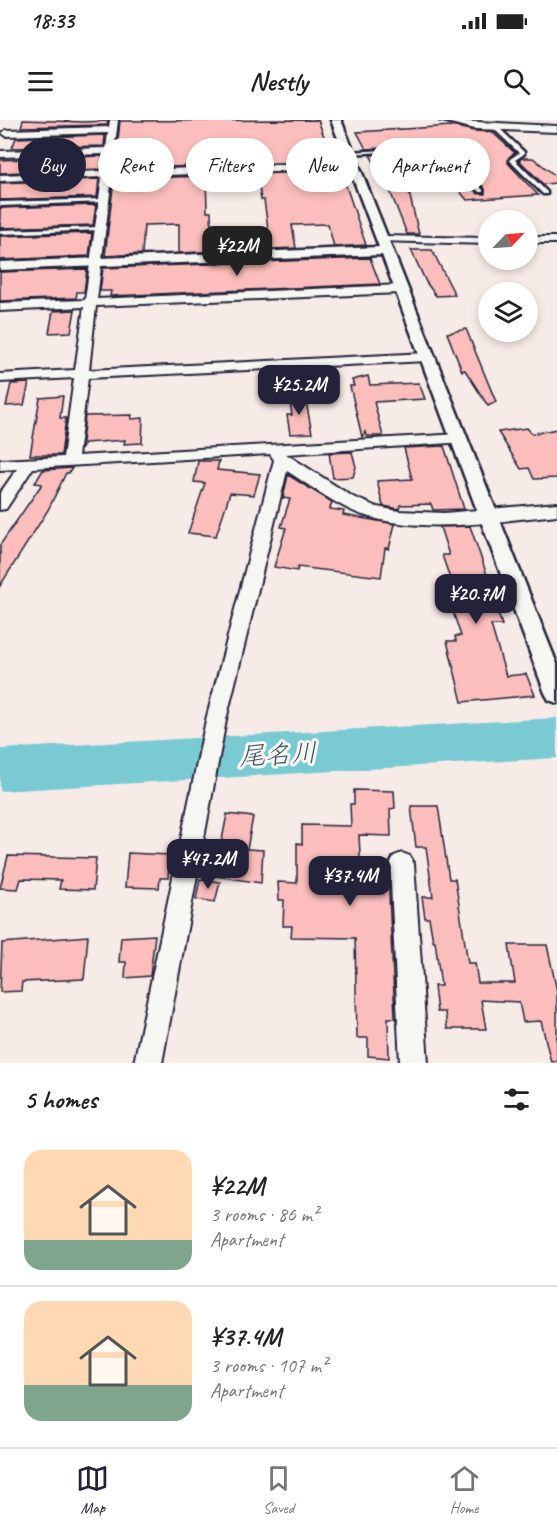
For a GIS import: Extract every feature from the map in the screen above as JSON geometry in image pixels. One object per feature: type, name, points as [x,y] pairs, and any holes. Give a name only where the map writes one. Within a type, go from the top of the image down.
[{"type":"street","points":[[0,150],[11,120]]},
{"type":"street","points":[[336,120],[344,138]]},
{"type":"street","points":[[442,120],[495,127],[557,129]]},
{"type":"street","points":[[6,133],[113,125]]},
{"type":"street","points":[[0,154],[98,151]]},
{"type":"street","points":[[174,172],[286,167]]},
{"type":"street","points":[[0,178],[98,174]]},
{"type":"street","points":[[358,176],[557,693]]},
{"type":"street","points":[[70,462],[105,192]]},
{"type":"street","points":[[538,240],[557,240]]},
{"type":"street","points":[[0,266],[478,241]]},
{"type":"street","points":[[0,307],[400,289]]},
{"type":"street","points":[[0,378],[427,357]]},
{"type":"street","points":[[0,465],[278,455],[460,440]]},
{"type":"street","points":[[278,455],[349,501],[376,513],[438,519],[557,509]]},
{"type":"street","points":[[148,1063],[216,720],[278,455]]},
{"type":"street","points":[[0,505],[28,464]]},
{"type":"street","points":[[402,864],[414,1063]]},
{"type":"lane","points":[[495,127],[522,153],[512,160],[545,193]]},
{"type":"lane","points":[[0,204],[104,200]]},
{"type":"lane","points":[[0,232],[100,228]]},
{"type":"building","points":[[23,120],[108,121],[107,125],[21,127]]},
{"type":"building","points":[[318,120],[325,138],[286,138],[286,163],[274,163],[274,138],[186,138],[186,166],[174,167],[174,138],[118,138],[120,121]]},
{"type":"building","points":[[452,126],[492,132],[515,153],[509,157],[508,163],[538,195],[467,200],[461,192],[485,194],[485,192],[490,192],[490,138],[370,138],[370,149],[366,149],[357,132]]},
{"type":"building","points":[[105,135],[105,138],[98,138],[98,146],[86,146],[86,138],[18,138],[18,148],[12,148],[16,138]]},
{"type":"building","points":[[98,156],[98,169],[86,170],[86,157]]},
{"type":"building","points":[[533,158],[557,177],[557,183],[543,184],[519,160]]},
{"type":"building","points":[[18,159],[18,172],[0,173],[0,160]]},
{"type":"building","points":[[274,173],[286,173],[286,192],[348,192],[366,245],[334,247],[328,224],[292,225],[296,248],[271,249],[264,200],[261,200],[260,192],[274,192]]},
{"type":"building","points":[[174,177],[186,177],[186,192],[206,192],[207,212],[211,212],[212,242],[232,241],[233,251],[179,253],[179,224],[144,225],[142,254],[105,256],[112,192],[174,192]]},
{"type":"building","points":[[98,179],[97,197],[0,200],[0,183],[18,182],[18,192],[86,192],[86,180]]},
{"type":"building","points":[[390,192],[409,192],[419,234],[407,234]]},
{"type":"building","points":[[96,205],[93,225],[0,228],[0,208]]},
{"type":"building","points":[[92,233],[89,256],[0,260],[0,236]]},
{"type":"building","points":[[411,250],[432,250],[455,295],[436,296],[426,282]]},
{"type":"building","points":[[370,258],[380,284],[110,296],[111,291],[100,291],[103,268]]},
{"type":"building","points":[[87,269],[84,292],[77,292],[76,298],[0,301],[0,272]]},
{"type":"building","points":[[75,310],[71,332],[49,333],[53,311]]},
{"type":"building","points":[[466,329],[496,402],[488,406],[465,370],[462,371],[447,333]]},
{"type":"building","points":[[368,376],[370,385],[419,383],[425,399],[374,402],[383,436],[366,436],[365,432],[362,437],[350,386],[354,386],[352,380]]},
{"type":"building","points":[[29,383],[24,405],[6,406],[11,384]]},
{"type":"building","points":[[63,396],[60,418],[66,418],[61,455],[30,455],[40,398]]},
{"type":"building","points":[[289,396],[305,396],[312,433],[290,434],[287,415],[292,415]]},
{"type":"building","points":[[132,415],[131,419],[143,418],[142,443],[124,444],[125,440],[85,443],[81,450],[85,416]]},
{"type":"building","points":[[527,428],[532,434],[557,429],[557,478],[534,479],[529,468],[521,469],[498,432]]},
{"type":"building","points":[[444,446],[464,509],[433,510],[431,504],[400,505],[399,509],[383,506],[377,481],[412,479],[404,448]]},
{"type":"building","points":[[352,452],[356,467],[353,477],[333,478],[329,453]]},
{"type":"building","points":[[198,461],[219,461],[217,470],[260,474],[254,495],[230,493],[216,536],[188,533],[205,483],[194,482]]},
{"type":"building","points":[[72,468],[69,473],[66,473],[48,510],[0,586],[0,545],[42,484],[35,483],[43,470]]},
{"type":"building","points":[[288,475],[332,502],[330,509],[344,511],[343,515],[395,524],[389,549],[385,548],[381,577],[298,567],[297,571],[274,567],[286,528],[281,527],[290,499],[283,498]]},
{"type":"building","points":[[470,526],[498,607],[496,607],[502,625],[491,625],[506,676],[526,674],[535,695],[462,702],[447,641],[456,641],[455,636],[461,636],[451,606],[459,605],[442,555],[449,555],[440,527]]},
{"type":"building","points":[[354,790],[394,791],[395,808],[390,809],[391,836],[359,835],[361,873],[388,875],[395,1016],[395,1018],[388,1018],[389,1058],[368,1056],[368,1038],[357,1038],[355,938],[291,937],[292,926],[283,926],[284,900],[279,900],[278,882],[297,883],[297,843],[302,844],[302,825],[351,826],[350,804],[354,804]]},
{"type":"building","points":[[411,806],[438,806],[449,879],[455,879],[468,963],[475,963],[478,983],[515,983],[509,945],[547,945],[557,991],[557,1061],[551,1062],[541,1021],[523,1022],[519,1002],[481,1000],[486,1029],[447,1029],[445,1012],[437,1012],[434,986],[441,986],[435,941],[433,941],[429,918],[425,918],[422,897],[433,897],[426,847],[416,847]]},
{"type":"building","points":[[227,814],[253,817],[247,849],[263,850],[261,883],[215,876]]},
{"type":"building","points":[[128,853],[170,855],[168,878],[160,878],[159,888],[125,887]]},
{"type":"building","points":[[8,856],[96,858],[93,890],[59,889],[61,880],[21,879],[18,889],[0,888]]},
{"type":"building","points":[[200,879],[220,882],[215,902],[196,899]]},
{"type":"building","points":[[155,935],[150,976],[125,978],[126,962],[119,962],[121,937]]},
{"type":"building","points":[[88,936],[84,979],[22,982],[21,991],[0,992],[2,943]]},
{"type":"waterway","name":"尾名川","points":[[0,770],[557,738]]}]
